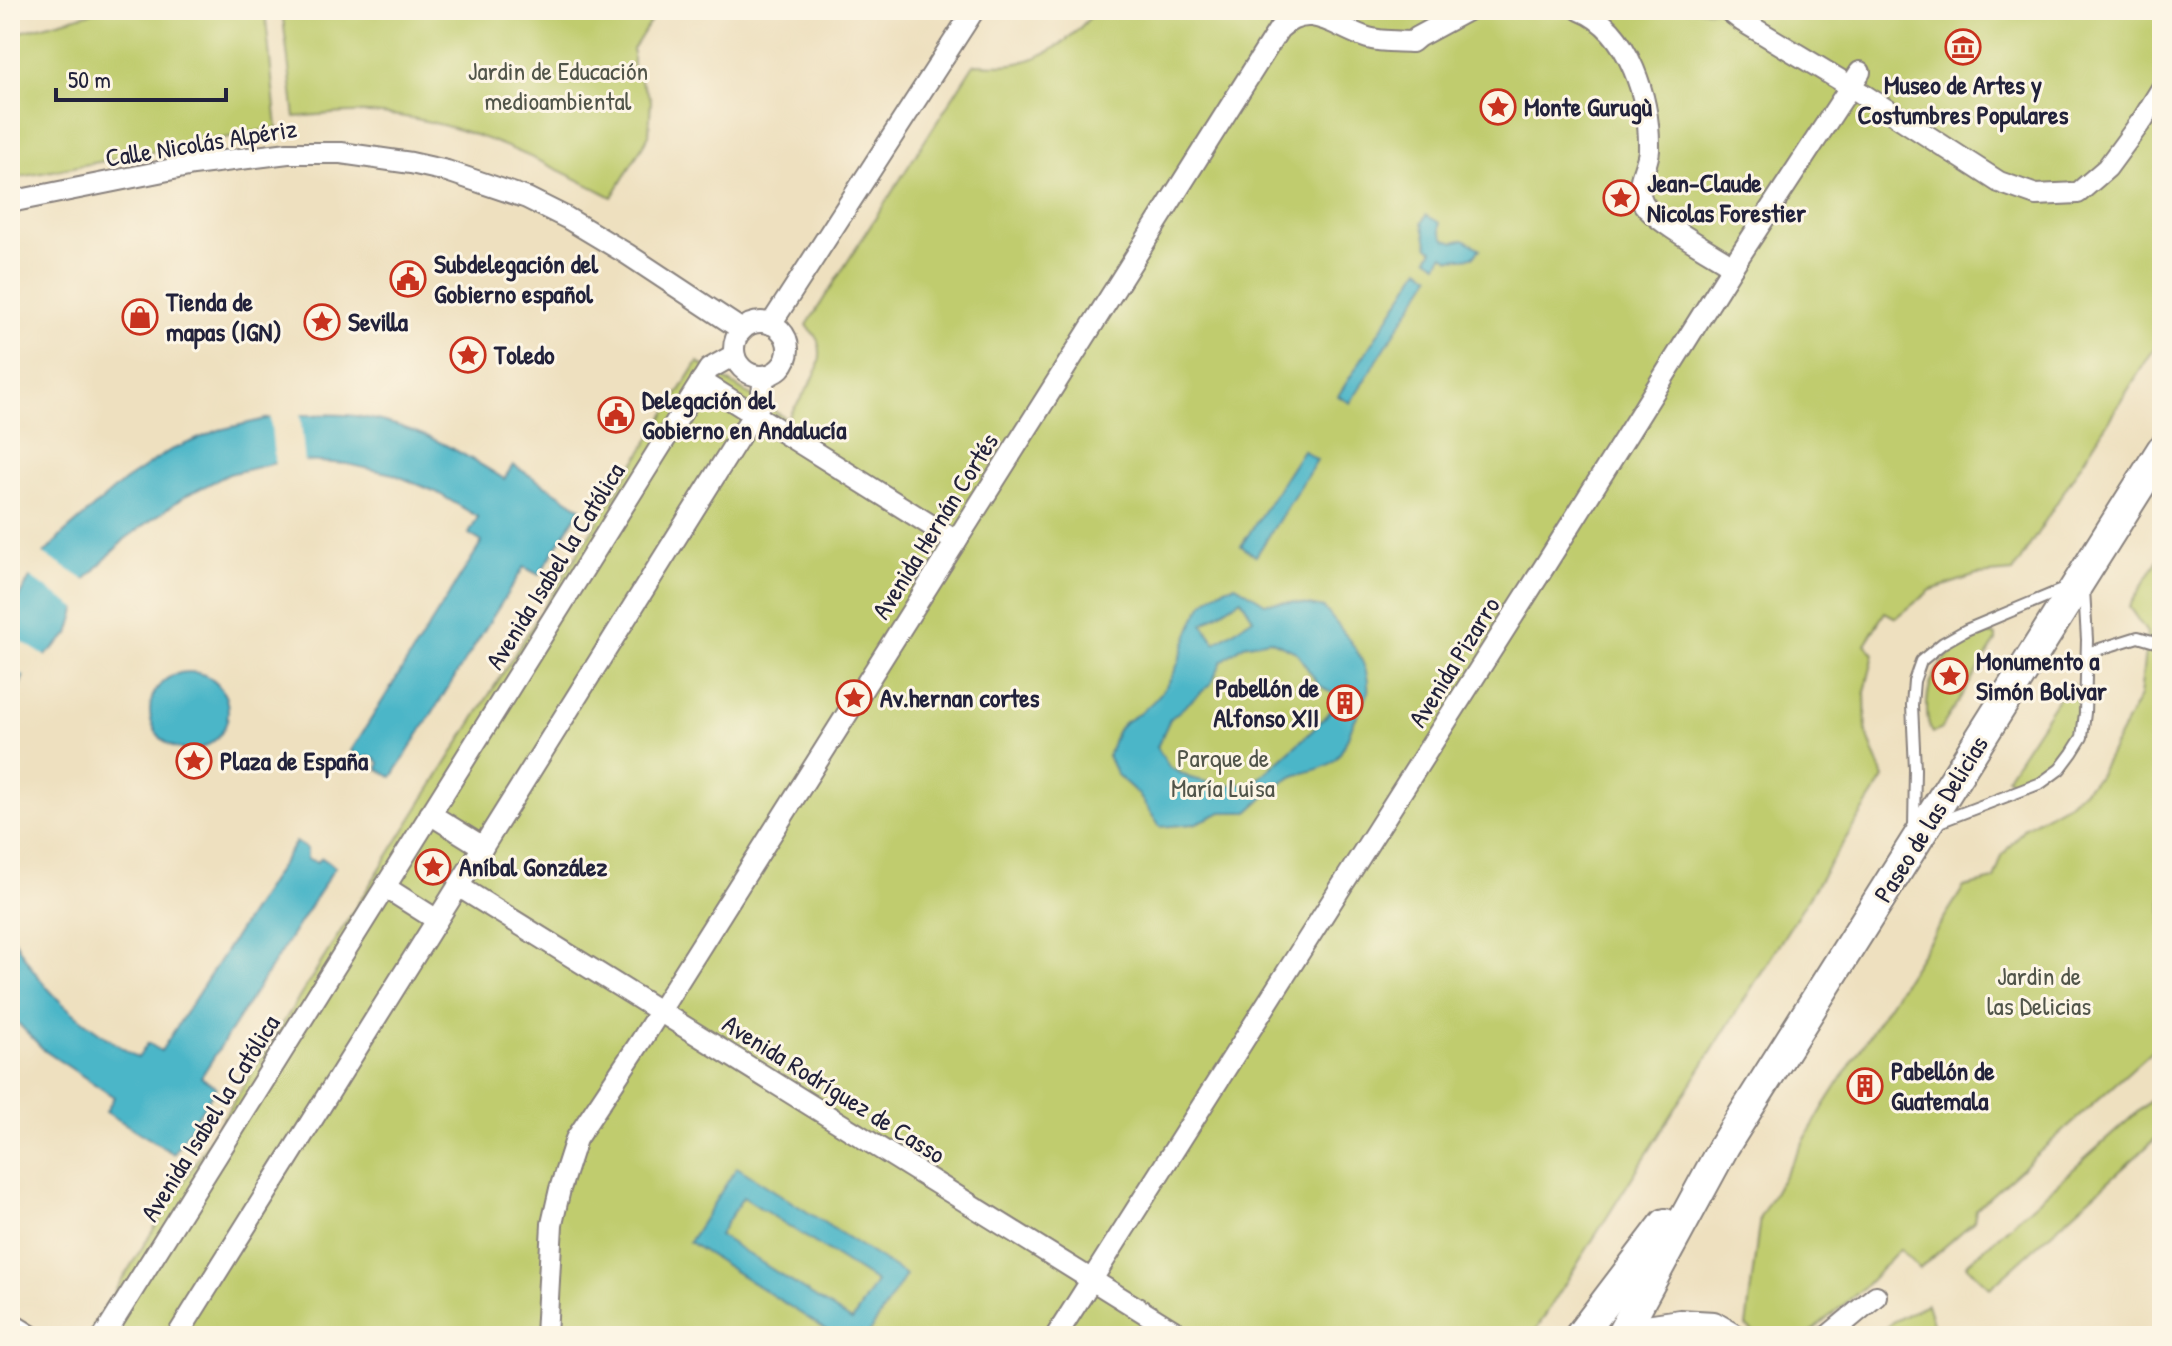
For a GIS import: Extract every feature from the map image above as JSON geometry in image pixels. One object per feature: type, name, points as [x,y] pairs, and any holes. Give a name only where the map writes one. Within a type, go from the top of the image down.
[{"type":"main road","name":"Paseo de las Delicias","points":[[1624,1332],[1724,1146],[2162,450]]},
{"type":"main road","name":"Paseo de las Delicias","points":[[1580,1336],[1724,1146]]},
{"type":"street","name":"Avenida Hernán Cortés","points":[[546,1336],[552,1224],[576,1139],[1285,22],[1306,11],[1370,39],[1412,42],[1468,10]]},
{"type":"street","points":[[1728,10],[1742,21],[1855,79],[1999,182],[2036,195],[2078,193],[2107,168],[2162,88]]},
{"type":"street","points":[[1587,11],[1612,34],[1633,66],[1644,97],[1649,153],[1640,176],[1642,201],[1653,215],[1733,266]]},
{"type":"street","points":[[771,324],[969,18]]},
{"type":"street","name":"Avenida Pizarro","points":[[1056,1336],[1733,266],[1855,79]]},
{"type":"street","name":"Calle Nicolás Alpériz","points":[[10,202],[193,165],[265,155],[314,152],[378,157],[447,171],[527,198],[627,254],[742,330]]},
{"type":"street","points":[[756,323],[771,324],[785,336],[789,353],[780,369],[764,377],[754,376],[738,364],[734,346],[742,330],[756,323]]},
{"type":"street","name":"Avenida Isabel la Católica","points":[[104,1336],[701,381],[709,369],[734,355]]},
{"type":"street","points":[[177,1336],[761,402],[764,377]]},
{"type":"street","points":[[701,381],[956,541]]},
{"type":"street","points":[[430,814],[483,847]]},
{"type":"street","name":"Avenida Rodríguez de Casso","points":[[458,886],[1182,1336]]},
{"type":"street","points":[[385,887],[437,920]]},
{"type":"street","points":[[1828,1336],[1876,1296]]},
{"type":"street","points":[[1624,1332],[1680,1320],[1714,1322],[1738,1336]]},
{"type":"street","points":[[10,1323],[31,1336]]},
{"type":"lane","points":[[2080,580],[2087,653],[2082,737],[2060,769],[2041,783],[1984,803],[1920,837],[1912,705],[1914,681],[1921,661],[1966,630],[2080,580]]},
{"type":"lane","points":[[2087,653],[2138,637],[2162,644]]},
{"type":"green space","points":[[102,10],[265,10],[277,128],[10,179],[10,35]]},
{"type":"green space","name":"Jardin de Educación medioambiental","points":[[282,10],[658,10],[633,49],[633,67],[651,99],[649,135],[612,197],[524,154],[464,131],[433,123],[369,113],[295,117]]},
{"type":"green space","name":"Parque de María Luisa","points":[[1096,10],[2162,10],[2162,336],[2013,572],[1977,575],[1931,590],[1896,618],[1885,612],[1865,644],[1874,654],[1865,692],[1866,732],[1884,778],[1532,1336],[109,1336],[93,1326],[698,362],[787,419],[811,382],[819,362],[818,341],[807,325],[974,64],[1007,65],[1038,57],[1070,37]]},
{"type":"green space","name":"Jardin de las Delicias","points":[[2162,553],[2162,1042],[1976,1209],[1974,1221],[1919,1269],[1900,1249],[1860,1291],[1806,1336],[1758,1336],[1746,1326],[1760,1217],[1824,1106],[1964,887],[1994,880],[2002,856],[2024,828],[2070,802],[2097,778],[2140,696],[2147,633],[2129,607]]},
{"type":"green space","points":[[1992,634],[1996,636],[1996,641],[1940,730],[1933,733],[1927,709],[1928,695],[1937,670],[1966,643]]},
{"type":"green space","points":[[2068,683],[2073,684],[2077,701],[2072,732],[2065,746],[2042,769],[2012,782],[2008,775]]},
{"type":"green space","points":[[2162,1090],[2162,1133],[1990,1288],[1966,1265]]},
{"type":"green space","points":[[1927,1304],[1937,1336],[1877,1336],[1892,1322]]},
{"type":"water","points":[[1426,215],[1440,223],[1445,239],[1454,242],[1464,239],[1480,249],[1473,257],[1450,259],[1443,255],[1438,264],[1428,258],[1433,250],[1428,247],[1422,222]]},
{"type":"water","points":[[1420,268],[1431,276],[1350,403],[1338,396]]},
{"type":"water","points":[[349,415],[397,425],[451,448],[504,479],[513,465],[581,508],[539,575],[524,567],[392,777],[378,769],[379,763],[375,758],[369,756],[364,759],[351,751],[482,542],[469,534],[478,517],[436,492],[393,474],[347,464],[305,461],[275,463],[229,474],[185,496],[125,539],[85,580],[69,634],[24,675],[10,711],[10,612],[44,554],[63,534],[124,481],[169,451],[219,430],[270,418]]},
{"type":"water","points":[[1303,450],[1317,460],[1256,556],[1241,546]]},
{"type":"water","points":[[1236,585],[1265,603],[1292,602],[1324,608],[1361,658],[1368,693],[1344,746],[1331,763],[1283,782],[1248,812],[1222,812],[1194,824],[1160,827],[1138,794],[1117,775],[1108,756],[1122,725],[1147,707],[1166,686],[1198,612],[1219,591]],"holes":[[[1241,599],[1253,618],[1215,643],[1203,624]],[[1270,640],[1296,652],[1318,684],[1335,695],[1335,706],[1254,783],[1224,786],[1190,778],[1169,767],[1157,747],[1170,719],[1211,684],[1222,661],[1244,645]]]},
{"type":"water","points":[[189,672],[204,675],[221,689],[228,711],[225,726],[211,743],[189,750],[174,747],[157,733],[150,711],[153,696],[167,679]]},
{"type":"water","points":[[296,842],[307,849],[307,859],[317,862],[322,858],[335,867],[201,1077],[216,1087],[174,1154],[106,1112],[114,1097],[45,1051],[10,1015],[10,931],[35,972],[80,1019],[138,1058],[148,1043],[161,1051]]},
{"type":"water","points":[[737,1167],[906,1275],[867,1336],[836,1336],[689,1242]],"holes":[[[743,1197],[876,1282],[852,1321],[719,1235]]]},
{"type":"pier","points":[[300,411],[305,465],[275,467],[270,414]]},
{"type":"pier","points":[[40,552],[88,582],[79,610],[28,576]]},
{"type":"pier","points":[[10,634],[48,658],[28,678],[10,666]]},
{"type":"place","name":"Museo de Artes y Costumbres Populares","points":[[1963,47]]},
{"type":"place","name":"Monte Gurugù","points":[[1498,107]]},
{"type":"place","name":"Jean-Claude Nicolas Forestier","points":[[1621,198]]},
{"type":"place","name":"Subdelegación del Gobierno español","points":[[408,279]]},
{"type":"place","name":"Tienda de mapas (IGN)","points":[[140,317]]},
{"type":"place","name":"Sevilla","points":[[322,322]]},
{"type":"place","name":"Toledo","points":[[468,355]]},
{"type":"place","name":"Delegación del Gobierno en Andalucía","points":[[616,415]]},
{"type":"place","name":"Monumento a Simón Bolivar","points":[[1950,676]]},
{"type":"place","name":"Av.hernan cortes","points":[[854,698]]},
{"type":"place","name":"Pabellón de Alfonso XII","points":[[1345,703]]},
{"type":"place","name":"Plaza de España","points":[[194,761]]},
{"type":"place","name":"Aníbal González","points":[[433,867]]},
{"type":"place","name":"Pabellón de Guatemala","points":[[1865,1086]]}]
